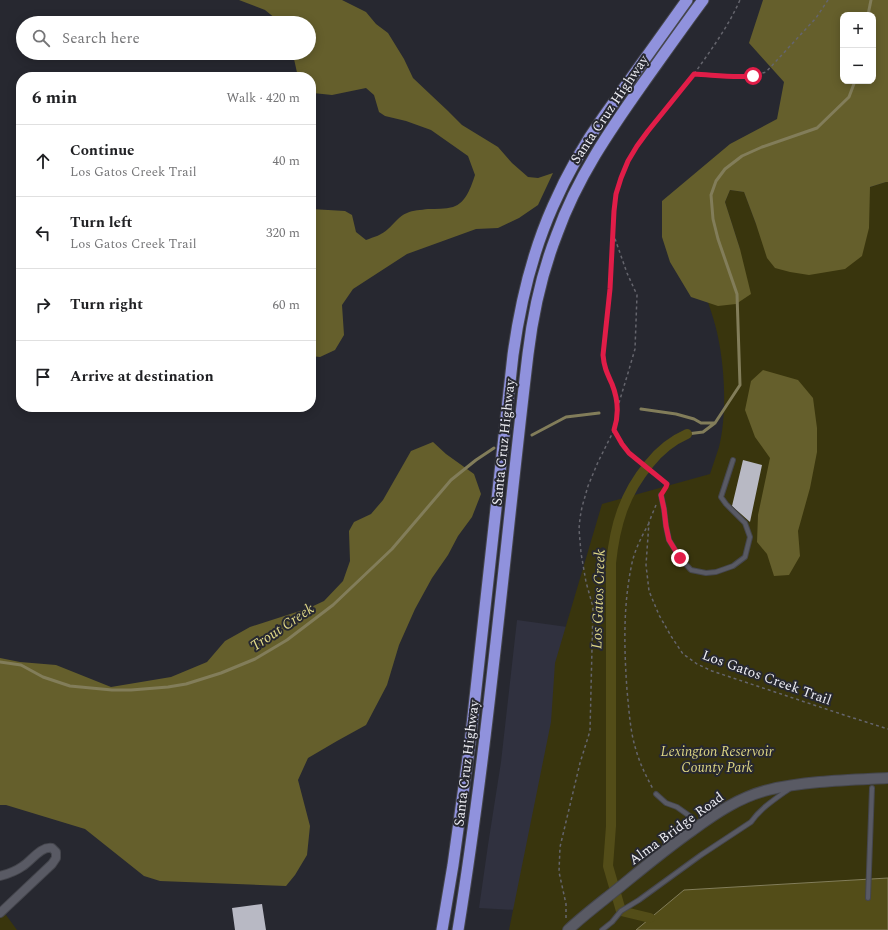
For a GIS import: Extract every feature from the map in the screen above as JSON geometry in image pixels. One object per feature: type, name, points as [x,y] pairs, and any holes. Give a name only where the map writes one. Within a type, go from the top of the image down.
[{"type":"highway","name":"Santa Cruz Highway","points":[[442,930],[453,865],[470,743],[513,355],[519,314],[525,288],[545,224],[571,168],[592,133],[687,0]]},
{"type":"highway","name":"Santa Cruz Highway","points":[[458,930],[484,752],[528,354],[540,286],[550,253],[565,213],[593,157],[616,122],[703,0]]},
{"type":"street","name":"Alma Bridge Road","points":[[568,926],[698,826],[732,804],[766,790],[815,783],[888,778]]},
{"type":"street","points":[[0,876],[23,866],[45,848],[52,848],[56,852],[56,858],[52,864],[0,913]]},
{"type":"lane","points":[[661,495],[669,540],[680,558],[691,570],[706,574],[733,566],[745,557],[750,537],[745,523],[721,497],[733,460]]},
{"type":"lane","points":[[602,930],[612,922],[621,911],[751,822],[755,816],[770,802],[795,786]]},
{"type":"lane","points":[[868,898],[872,788]]},
{"type":"lane","points":[[656,794],[666,803],[677,807],[691,817],[698,826]]},
{"type":"path","points":[[568,926],[560,872],[560,847],[580,763],[590,731],[593,607],[586,582],[579,542],[580,518],[585,496],[591,480],[614,430],[617,408],[615,392],[606,370],[603,355],[610,289],[616,194],[628,161],[648,131],[694,74],[722,35],[732,19],[740,0]]},
{"type":"path","points":[[694,74],[739,78],[766,72],[816,18],[828,0]]},
{"type":"path","points":[[613,232],[627,273],[637,295],[635,349],[617,408]]},
{"type":"path","name":"Los Gatos Creek Trail","points":[[614,430],[629,453],[667,484],[649,522],[646,565],[650,591],[659,615],[683,654],[712,671],[888,729]]},
{"type":"path","points":[[649,522],[641,538],[633,562],[625,618],[625,646],[630,718],[636,749],[643,771],[656,794]]},
{"type":"shaded area","points":[[239,0],[342,0],[366,12],[376,24],[388,33],[404,59],[413,78],[462,125],[498,147],[512,163],[528,177],[538,178],[553,173],[538,205],[519,218],[498,228],[476,229],[407,254],[353,289],[342,305],[344,335],[335,350],[320,357],[316,357],[316,209],[345,211],[352,215],[356,232],[366,240],[383,233],[404,214],[409,212],[447,208],[458,205],[465,198],[475,175],[468,156],[431,130],[406,121],[385,116],[379,112],[374,95],[366,88],[332,95],[316,93],[316,72],[297,72],[294,60],[316,60],[316,16],[272,16],[265,10]]},
{"type":"shaded area","points":[[763,0],[888,0],[888,182],[870,187],[869,228],[862,256],[845,269],[809,275],[775,268],[767,258],[744,192],[730,190],[725,202],[740,249],[751,294],[736,304],[718,306],[691,297],[670,262],[662,237],[662,201],[730,144],[777,119],[784,82],[749,43]]},
{"type":"shaded area","points":[[763,370],[798,380],[813,398],[817,428],[817,452],[810,488],[798,531],[800,556],[789,575],[774,576],[767,554],[757,542],[758,515],[770,458],[755,437],[745,410],[751,381]]},
{"type":"shaded area","points":[[433,442],[446,454],[474,474],[481,494],[472,517],[458,536],[415,609],[399,645],[387,685],[366,725],[308,758],[298,780],[310,826],[307,855],[295,875],[286,886],[160,881],[144,876],[85,829],[6,805],[0,805],[0,658],[20,662],[56,665],[111,687],[171,677],[207,662],[225,641],[250,627],[309,608],[324,601],[343,581],[350,561],[349,531],[354,522],[371,514],[383,500],[411,451]]},
{"type":"shaded area","points":[[517,620],[596,631],[570,913],[479,908],[501,762]]},
{"type":"shaded area","points":[[888,878],[888,930],[636,930],[684,890]]},
{"type":"green space","name":"Lexington Reservoir County Park","points":[[888,182],[888,930],[509,930],[551,722],[555,663],[602,504],[710,474],[719,447],[723,421],[724,378],[717,331],[704,290],[740,249],[725,202],[730,190],[744,192],[756,224]]},
{"type":"green space","points":[[3,911],[17,930],[0,930],[0,913]]},
{"type":"building","points":[[743,460],[762,465],[750,522],[732,506]]},
{"type":"building","points":[[262,904],[266,930],[235,930],[232,908]]},
{"type":"waterway","name":"Los Gatos Creek","points":[[869,12],[871,0]]},
{"type":"waterway","name":"Los Gatos Creek","points":[[687,434],[703,432],[715,423],[740,385],[737,294],[718,239],[713,219],[711,195],[716,181],[725,169],[742,156],[762,147],[817,128],[849,97],[854,84]]},
{"type":"waterway","name":"Trout Creek","points":[[641,409],[676,414],[694,419],[701,423],[715,423]]},
{"type":"waterway","name":"Trout Creek","points":[[532,435],[566,417],[599,413]]},
{"type":"waterway","name":"Los Gatos Creek","points":[[650,918],[621,911],[608,866],[611,826],[611,563],[615,536],[622,510],[640,475],[657,454],[666,446],[687,434]]},
{"type":"waterway","name":"Trout Creek","points":[[0,662],[21,665],[43,677],[70,686],[112,690],[131,690],[186,684],[221,673],[255,659],[287,640],[333,605],[392,549],[451,480],[494,448]]},
{"type":"route","points":[[680,558],[669,540],[666,526],[661,495],[667,484],[625,449],[614,430],[617,416],[615,392],[606,370],[603,355],[610,289],[616,194],[628,161],[637,146],[694,74],[739,78],[753,76]]}]
